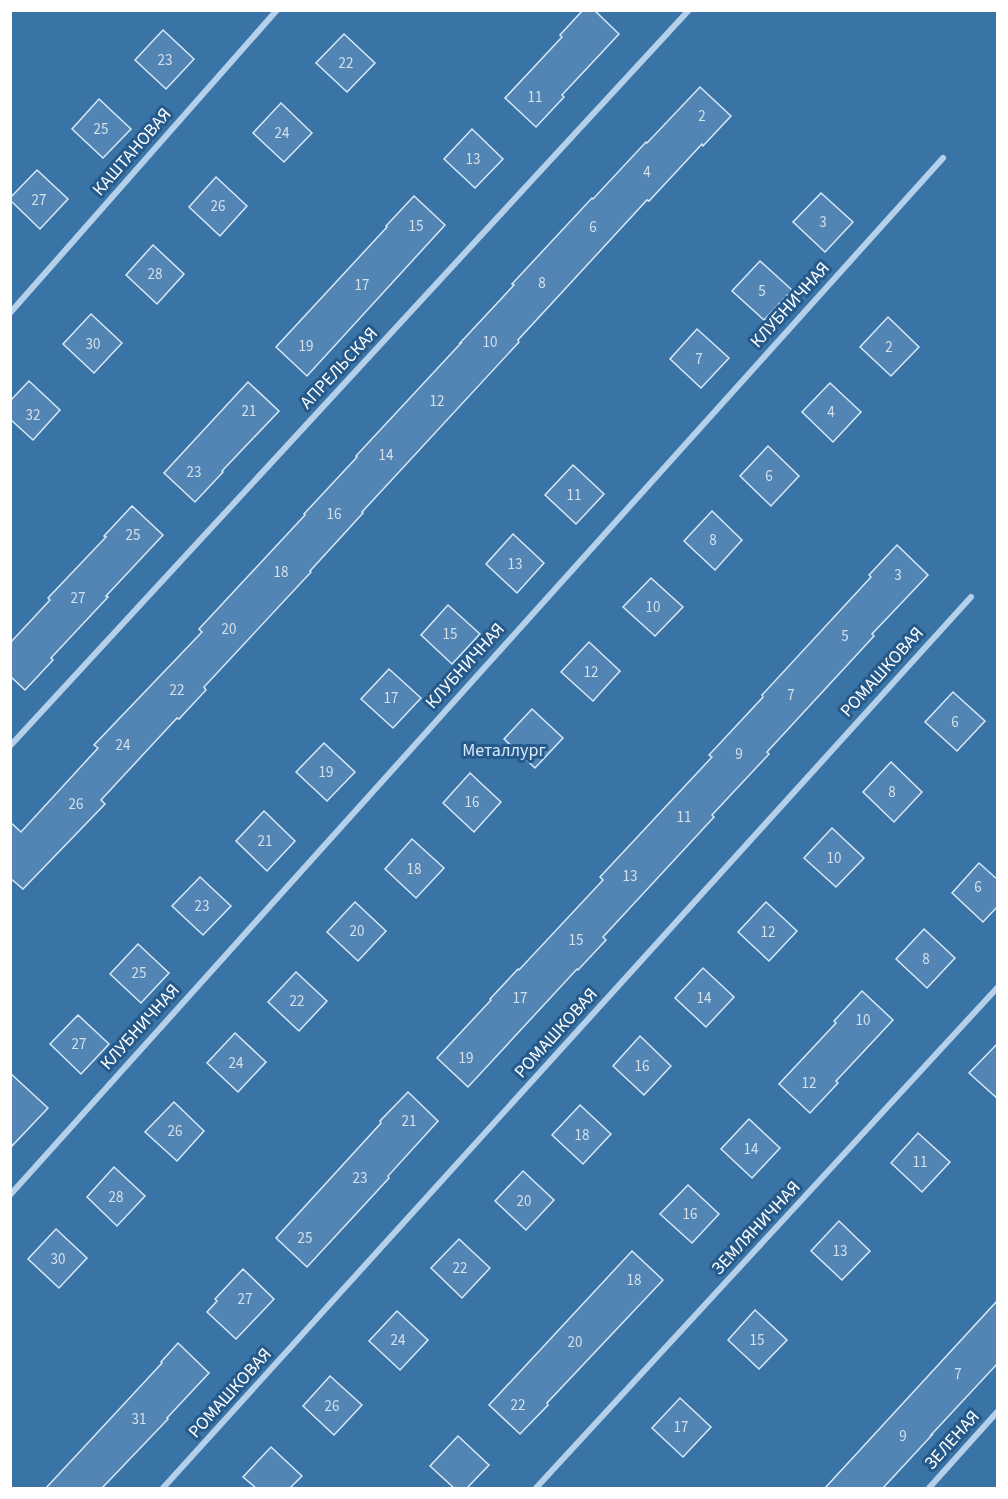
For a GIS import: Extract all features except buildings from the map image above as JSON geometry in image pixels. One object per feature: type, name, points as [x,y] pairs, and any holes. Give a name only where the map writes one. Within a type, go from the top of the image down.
[{"type":"street","name":"КАШТАНОВАЯ","points":[[10,313],[277,10]]},
{"type":"street","name":"АПРЕЛЬСКАЯ","points":[[10,746],[689,10]]},
{"type":"street","name":"КЛУБНИЧНАЯ","points":[[10,1195],[943,158]]},
{"type":"street","name":"РОМАШКОВАЯ","points":[[163,1488],[971,597]]},
{"type":"street","name":"ЗЕМЛЯНИЧНАЯ","points":[[536,1488],[998,987]]},
{"type":"street","name":"ЗЕЛЕНАЯ","points":[[928,1488],[998,1411]]},
{"type":"green space","name":"Металлург","points":[[11,11],[997,11],[997,1488],[11,1488]]}]
